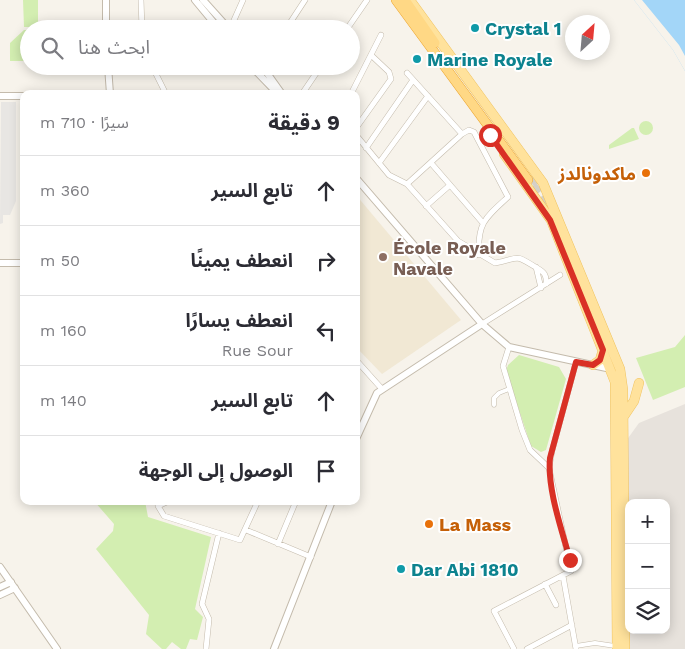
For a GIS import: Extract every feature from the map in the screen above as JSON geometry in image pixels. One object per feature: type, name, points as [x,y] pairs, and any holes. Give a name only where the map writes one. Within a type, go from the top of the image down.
[{"type":"highway","points":[[396,0],[419,26],[530,178]]},
{"type":"highway","points":[[405,0],[419,26]]},
{"type":"main road","points":[[410,0],[544,185],[620,369],[624,416],[619,648]]},
{"type":"main road","points":[[419,26],[426,46],[533,194],[554,228],[603,350],[610,368],[615,391],[620,532]]},
{"type":"main road","points":[[533,194],[534,184],[544,185]]},
{"type":"main road","points":[[593,365],[600,360],[603,350]]},
{"type":"main road","points":[[624,416],[634,401],[639,383]]},
{"type":"street","points":[[106,0],[106,20]]},
{"type":"street","points":[[141,0],[142,20]]},
{"type":"street","points":[[195,0],[212,20]]},
{"type":"street","points":[[203,0],[221,20]]},
{"type":"street","points":[[233,20],[243,0]]},
{"type":"street","points":[[292,20],[305,0]]},
{"type":"street","points":[[353,20],[367,0]]},
{"type":"street","points":[[353,90],[381,36]]},
{"type":"street","points":[[360,122],[391,79],[389,72],[372,56]]},
{"type":"street","points":[[407,73],[462,134]]},
{"type":"street","points":[[109,75],[110,90]]},
{"type":"street","points":[[156,75],[164,90]]},
{"type":"street","points":[[263,75],[275,90]]},
{"type":"street","points":[[264,75],[278,90]]},
{"type":"street","points":[[305,90],[315,75]]},
{"type":"street","points":[[366,148],[413,80]]},
{"type":"street","points":[[0,96],[20,96]]},
{"type":"street","points":[[379,163],[428,96]]},
{"type":"street","points":[[407,184],[462,134],[469,130],[474,132],[508,195],[493,208],[483,223],[478,237],[479,255]]},
{"type":"street","points":[[360,140],[392,178],[407,184],[458,241],[494,263],[522,258],[545,274],[546,284]]},
{"type":"street","points":[[431,162],[483,223]]},
{"type":"street","points":[[360,183],[482,324],[509,347],[576,362],[620,369]]},
{"type":"street","points":[[426,206],[450,185]]},
{"type":"street","points":[[0,263],[20,263]]},
{"type":"street","points":[[536,267],[541,288]]},
{"type":"street","points":[[360,429],[373,398],[382,388],[560,275]]},
{"type":"street","points":[[509,347],[503,361],[509,389],[530,450],[549,468]]},
{"type":"street","points":[[514,649],[494,611],[571,571],[571,563],[557,511],[549,468],[576,362]]},
{"type":"street","points":[[360,364],[382,388]]},
{"type":"street","points":[[494,405],[494,398],[499,393],[509,389]]},
{"type":"street","points":[[160,505],[158,506],[164,516],[242,540],[256,505]]},
{"type":"street","points":[[278,544],[294,505]]},
{"type":"street","points":[[274,649],[330,505]]},
{"type":"street","points":[[246,530],[311,557]]},
{"type":"street","points":[[206,649],[209,619],[202,604],[218,533]]},
{"type":"street","points":[[0,567],[54,648]]},
{"type":"street","points":[[563,576],[576,647],[595,642],[619,648]]},
{"type":"street","points":[[546,584],[556,605]]},
{"type":"street","points":[[0,587],[13,585]]},
{"type":"street","points":[[0,595],[13,585]]},
{"type":"street","points":[[527,649],[572,625]]},
{"type":"shaded area","points":[[1,102],[16,102],[16,201],[10,215],[3,215],[3,223],[0,224]]},
{"type":"shaded area","name":"École Royale Navale","points":[[360,200],[461,320],[382,374],[360,351]]},
{"type":"shaded area","points":[[685,404],[685,649],[629,649],[629,634],[670,634],[670,499],[627,499],[626,441],[639,423]]},
{"type":"green space","points":[[23,0],[38,0],[38,20],[24,20]]},
{"type":"green space","points":[[20,34],[20,61],[10,61],[10,43]]},
{"type":"green space","points":[[643,121],[649,121],[653,128],[649,135],[643,135],[639,131],[639,125]]},
{"type":"green space","points":[[634,128],[639,139],[609,149],[609,145]]},
{"type":"green space","points":[[685,335],[685,387],[653,400],[636,358],[675,347]]},
{"type":"green space","points":[[519,355],[559,367],[566,379],[546,450],[541,452],[531,446],[506,371],[508,365]]},
{"type":"green space","points":[[97,505],[146,505],[148,517],[211,537],[195,609],[203,617],[197,640],[190,639],[186,649],[181,649],[172,642],[166,649],[162,649],[146,634],[149,615],[96,549],[113,531],[114,524]]},
{"type":"water","points":[[634,0],[685,0],[685,71],[673,50]]},
{"type":"pier","points":[[634,0],[642,0],[679,45],[685,56],[685,71],[673,50]]},
{"type":"pier","points":[[685,136],[685,186],[679,171],[680,149]]},
{"type":"tunnel","points":[[532,177],[542,189]]},
{"type":"tunnel","points":[[533,186],[544,200],[554,219]]},
{"type":"place","name":"Crystal 1","points":[[475,28]]},
{"type":"place","name":"Marine Royale","points":[[417,59]]},
{"type":"place","name":"ماكدونالدز","points":[[646,173]]},
{"type":"place","name":"École Royale Navale","points":[[383,257]]},
{"type":"place","name":"La Mass","points":[[429,524]]},
{"type":"place","name":"Dar Abi 1810","points":[[401,569]]},
{"type":"route","points":[[490,135],[550,220],[603,350],[600,360],[593,365],[576,362],[550,458],[549,468],[557,511],[570,560]]}]
